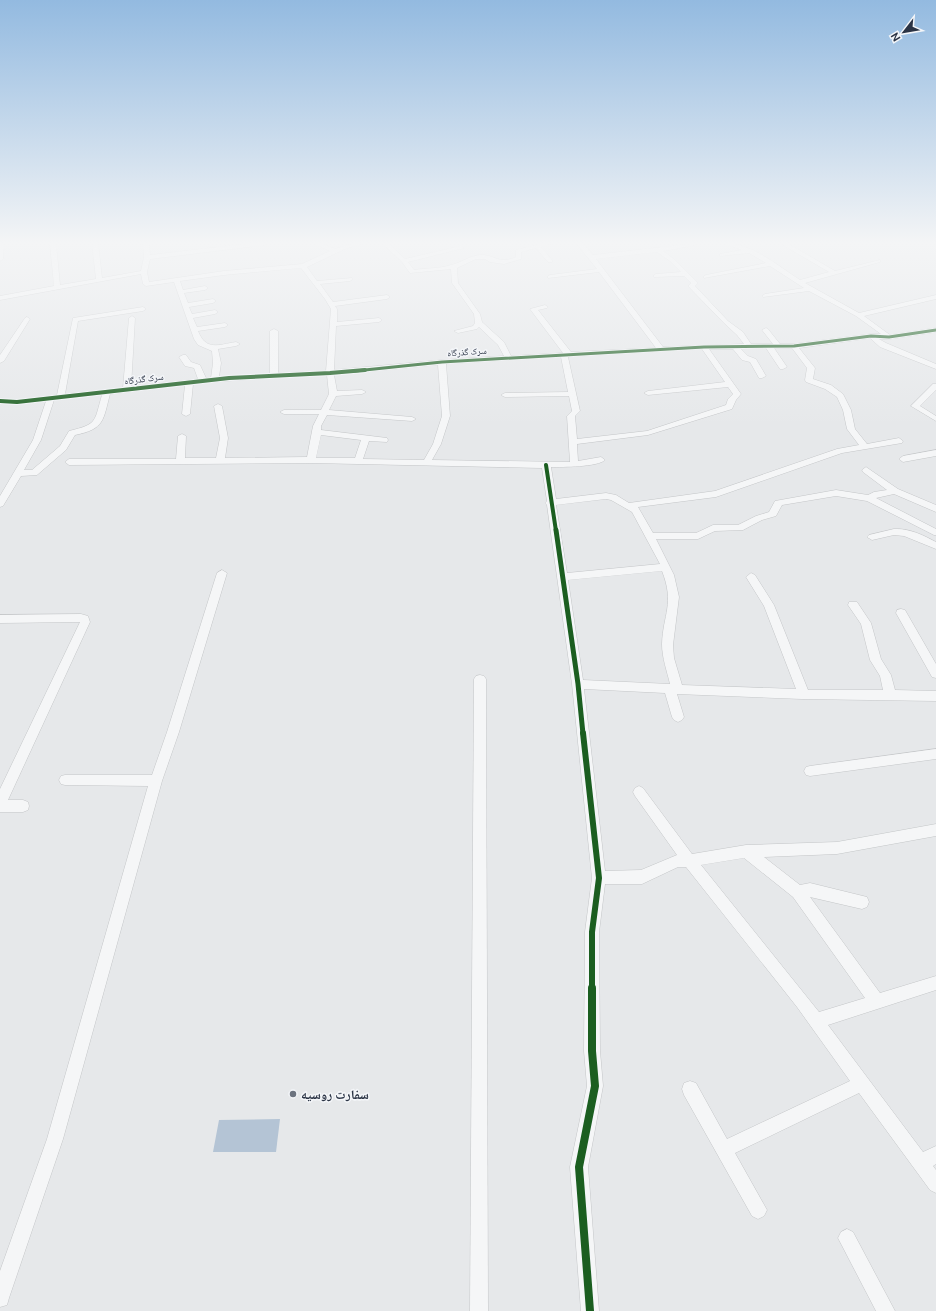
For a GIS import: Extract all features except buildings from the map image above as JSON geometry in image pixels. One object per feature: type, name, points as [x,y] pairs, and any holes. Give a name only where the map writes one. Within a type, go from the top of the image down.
[{"type":"street","points":[[190,304],[186,305],[201,343],[212,348],[216,354],[215,379]]},
{"type":"street","points":[[311,460],[317,426],[333,394],[330,374],[334,324],[334,309],[332,304]]},
{"type":"street","points":[[470,304],[477,314],[479,323],[501,344],[509,358]]},
{"type":"street","points":[[627,304],[650,332],[661,350]]},
{"type":"street","points":[[709,304],[740,334],[749,346]]},
{"type":"street","points":[[838,304],[858,315],[889,337]]},
{"type":"street","points":[[858,315],[905,304]]},
{"type":"street","points":[[545,307],[533,310],[567,355],[576,411],[571,416],[574,464]]},
{"type":"street","points":[[61,397],[74,319],[143,309]]},
{"type":"street","points":[[190,316],[215,312]]},
{"type":"street","points":[[127,389],[132,318]]},
{"type":"street","points":[[0,361],[27,319]]},
{"type":"street","points":[[334,324],[379,320]]},
{"type":"street","points":[[458,331],[475,328],[479,323]]},
{"type":"street","points":[[195,329],[225,325]]},
{"type":"street","points":[[766,330],[779,347]]},
{"type":"street","name":"سرک گذرگاه","points":[[0,401],[17,402],[215,379],[330,374],[442,362],[509,358],[704,347],[736,348],[749,346],[794,346],[871,336],[889,337],[936,330]]},
{"type":"street","points":[[274,331],[274,377]]},
{"type":"street","points":[[871,336],[883,345],[936,367]]},
{"type":"street","points":[[212,348],[236,344]]},
{"type":"street","points":[[794,346],[811,368],[809,380],[828,387],[840,396],[847,410],[851,429],[864,446]]},
{"type":"street","points":[[572,442],[648,433],[729,407],[737,394],[704,347]]},
{"type":"street","points":[[769,347],[783,367]]},
{"type":"street","points":[[736,348],[745,358],[754,361],[762,376]]},
{"type":"street","points":[[183,357],[188,364],[197,367],[203,381]]},
{"type":"street","points":[[427,462],[437,444],[446,416],[442,362]]},
{"type":"street","points":[[186,414],[189,382]]},
{"type":"street","points":[[648,393],[730,384]]},
{"type":"street","points":[[936,386],[915,406],[936,419]]},
{"type":"street","points":[[17,473],[34,472],[63,448],[72,433],[87,430],[96,424],[107,392]]},
{"type":"street","points":[[333,394],[362,392]]},
{"type":"street","points":[[505,395],[573,394]]},
{"type":"street","points":[[0,504],[37,440],[51,398]]},
{"type":"street","points":[[218,406],[224,438],[220,461]]},
{"type":"street","points":[[284,412],[325,412],[412,419]]},
{"type":"street","points":[[317,432],[348,434],[384,440]]},
{"type":"street","points":[[180,461],[182,436]]},
{"type":"street","points":[[358,460],[366,438]]},
{"type":"street","points":[[627,506],[716,494],[840,451],[899,441]]},
{"type":"street","points":[[903,459],[936,453]]},
{"type":"street","points":[[69,462],[358,460],[546,465],[574,464],[601,460]]},
{"type":"street","points":[[546,465],[550,503],[578,684],[599,878],[592,932],[592,1051],[595,1086],[579,1167],[590,1311]]},
{"type":"street","points":[[866,470],[896,491],[936,509]]},
{"type":"street","points":[[869,498],[877,494],[896,491]]},
{"type":"street","points":[[650,536],[677,534],[692,537],[698,536],[713,528],[738,528],[759,518],[773,514],[778,503],[836,494],[869,498],[935,531],[924,539]]},
{"type":"street","points":[[550,503],[606,496],[613,497],[635,510],[665,567],[674,596],[674,611],[668,639],[668,655],[678,717]]},
{"type":"street","points":[[872,538],[895,531],[924,539],[936,546]]},
{"type":"street","points":[[562,577],[665,567]]},
{"type":"street","points":[[0,1298],[55,1139],[156,781],[173,732],[222,573]]},
{"type":"street","points":[[751,577],[769,605],[804,694]]},
{"type":"street","points":[[853,605],[866,624],[876,660],[885,675],[890,693]]},
{"type":"street","points":[[901,613],[936,674]]},
{"type":"street","points":[[0,619],[81,618],[84,619],[85,622],[3,789],[0,804],[23,806]]},
{"type":"street","points":[[479,1311],[480,679]]},
{"type":"street","points":[[578,684],[804,694],[890,693],[936,696]]},
{"type":"street","points":[[810,772],[936,754]]},
{"type":"street","points":[[65,780],[156,781]]},
{"type":"street","points":[[639,792],[689,861],[815,1021],[936,1184]]},
{"type":"street","points":[[599,878],[642,876],[677,861],[689,861],[746,851],[837,848],[936,830]]},
{"type":"street","points":[[746,851],[798,892],[876,1000]]},
{"type":"street","points":[[798,892],[810,890],[862,902]]},
{"type":"street","points":[[815,1021],[876,1000],[936,983]]},
{"type":"street","points":[[724,1149],[861,1084]]},
{"type":"street","points":[[690,1089],[758,1210]]},
{"type":"street","points":[[920,1163],[936,1156]]},
{"type":"street","points":[[846,1238],[886,1311]]},
{"type":"water","points":[[280,1119],[276,1152],[213,1152],[219,1120]]},
{"type":"cycle path","points":[[0,401],[17,402],[229,378],[330,373],[442,362],[509,358],[704,347],[794,346],[871,336],[889,337],[936,330]]},
{"type":"cycle path","points":[[546,465],[578,684],[599,878],[592,932],[592,1051],[595,1086],[579,1167],[590,1311]]},
{"type":"place","name":"سفارت روسیه","points":[[293,1094]]}]
